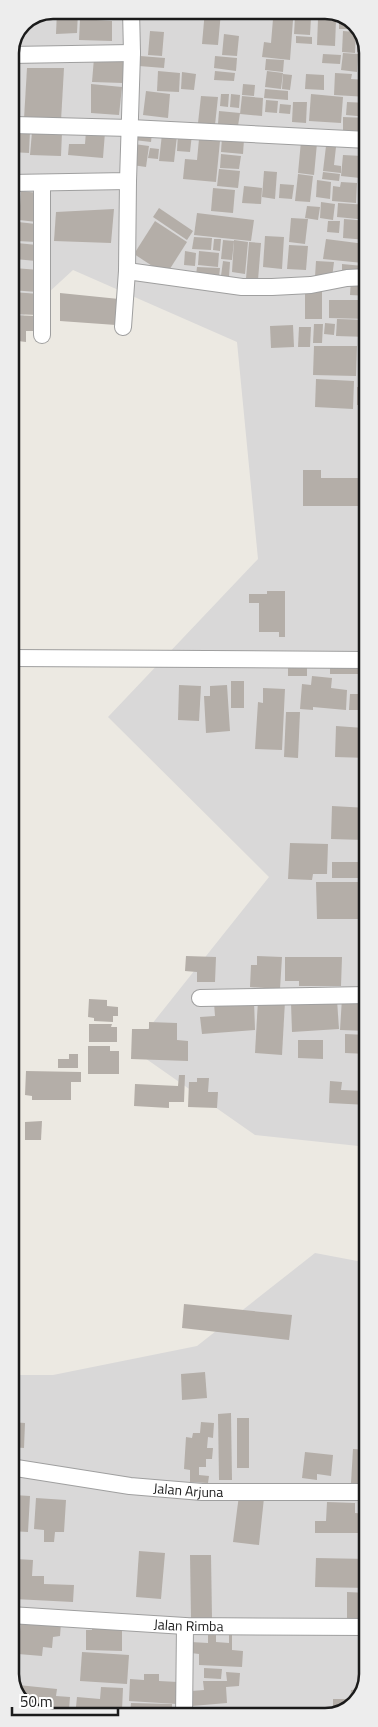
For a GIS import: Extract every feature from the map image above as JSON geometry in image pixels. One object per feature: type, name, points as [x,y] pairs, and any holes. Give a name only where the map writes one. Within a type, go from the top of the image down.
[{"type":"street","points":[[123,327],[127,271],[131,19]]},
{"type":"street","points":[[19,55],[132,53]]},
{"type":"street","points":[[19,125],[130,128],[359,140]]},
{"type":"street","points":[[19,183],[128,182]]},
{"type":"street","points":[[42,183],[42,335]]},
{"type":"street","points":[[127,271],[242,287],[311,285],[359,277]]},
{"type":"street","points":[[19,658],[359,660]]},
{"type":"street","points":[[200,998],[359,995]]},
{"type":"street","name":"Jalan Arjuna","points":[[19,1468],[130,1486],[202,1492],[359,1492]]},
{"type":"street","name":"Jalan Rimba","points":[[19,1616],[185,1626],[359,1627]]},
{"type":"street","points":[[184,1708],[185,1626]]},
{"type":"shaded area","points":[[46,19],[332,19],[348,27],[356,38],[359,48],[359,1146],[255,1135],[132,1049],[269,877],[108,717],[258,559],[237,342],[73,270],[19,320],[19,46],[24,34],[34,24]]},
{"type":"shaded area","points":[[315,1253],[359,1261],[359,1681],[357,1687],[346,1701],[330,1708],[46,1708],[40,1706],[26,1695],[19,1679],[19,1375],[53,1375],[197,1346]]},
{"type":"building","points":[[57,19],[78,19],[77,33],[56,34]]},
{"type":"building","points":[[80,19],[112,21],[112,41],[79,40]]},
{"type":"building","points":[[204,19],[220,19],[218,45],[202,44]]},
{"type":"building","points":[[273,19],[293,20],[290,60],[262,57],[264,42],[271,43]]},
{"type":"building","points":[[295,19],[311,19],[310,35],[294,34]]},
{"type":"building","points":[[318,19],[336,20],[335,46],[317,45]]},
{"type":"building","points":[[339,22],[347,26],[347,29],[339,29]]},
{"type":"building","points":[[150,31],[164,32],[162,56],[148,55]]},
{"type":"building","points":[[343,31],[352,32],[356,38],[355,53],[342,52]]},
{"type":"building","points":[[224,34],[239,36],[237,56],[222,55]]},
{"type":"building","points":[[296,36],[312,37],[312,44],[296,43]]},
{"type":"building","points":[[343,53],[358,54],[357,72],[341,70]]},
{"type":"building","points":[[323,54],[341,55],[340,64],[322,63]]},
{"type":"building","points":[[140,56],[165,58],[164,68],[139,66]]},
{"type":"building","points":[[215,56],[237,58],[236,71],[214,68]]},
{"type":"building","points":[[124,57],[123,83],[92,82],[94,58]]},
{"type":"building","points":[[266,59],[284,60],[283,72],[265,70]]},
{"type":"building","points":[[27,68],[64,68],[61,121],[24,119]]},
{"type":"building","points":[[158,71],[180,73],[179,92],[157,91]]},
{"type":"building","points":[[215,71],[235,73],[234,81],[214,80]]},
{"type":"building","points":[[267,71],[283,73],[281,89],[265,87]]},
{"type":"building","points":[[182,72],[196,74],[194,90],[181,89]]},
{"type":"building","points":[[335,73],[352,74],[351,79],[359,79],[359,96],[334,95]]},
{"type":"building","points":[[283,74],[292,75],[290,90],[282,89]]},
{"type":"building","points":[[306,74],[324,75],[324,90],[305,89]]},
{"type":"building","points":[[91,84],[122,87],[119,115],[91,113]]},
{"type":"building","points":[[243,84],[255,85],[254,96],[242,95]]},
{"type":"building","points":[[265,89],[288,91],[288,100],[264,98]]},
{"type":"building","points":[[146,91],[170,94],[168,118],[143,115]]},
{"type":"building","points":[[221,94],[229,94],[228,107],[220,106]]},
{"type":"building","points":[[231,94],[240,95],[239,108],[230,107]]},
{"type":"building","points":[[311,94],[343,97],[341,123],[309,121]]},
{"type":"building","points":[[201,96],[218,97],[215,125],[198,123]]},
{"type":"building","points":[[242,96],[263,98],[262,116],[240,114]]},
{"type":"building","points":[[266,100],[278,101],[277,113],[265,112]]},
{"type":"building","points":[[293,102],[307,102],[306,123],[292,122]]},
{"type":"building","points":[[347,102],[359,103],[359,116],[346,115]]},
{"type":"building","points":[[280,104],[291,105],[290,114],[279,113]]},
{"type":"building","points":[[219,111],[240,113],[238,126],[218,124]]},
{"type":"building","points":[[343,117],[359,118],[359,133],[343,132]]},
{"type":"building","points":[[19,130],[30,131],[29,153],[19,152]]},
{"type":"building","points":[[86,131],[105,132],[103,158],[68,155],[69,144],[85,144]]},
{"type":"building","points":[[32,132],[62,132],[61,156],[30,155]]},
{"type":"building","points":[[135,132],[152,133],[151,142],[134,140]]},
{"type":"building","points":[[178,133],[192,134],[190,152],[177,151]]},
{"type":"building","points":[[162,134],[177,136],[174,162],[159,161]]},
{"type":"building","points":[[222,137],[244,139],[243,154],[221,152]]},
{"type":"building","points":[[199,139],[220,141],[216,182],[183,179],[185,159],[197,160]]},
{"type":"building","points":[[301,141],[317,143],[314,175],[298,173]]},
{"type":"building","points":[[134,144],[149,146],[146,167],[132,165]]},
{"type":"building","points":[[326,146],[336,147],[334,165],[341,166],[341,173],[323,171]]},
{"type":"building","points":[[150,148],[159,149],[158,159],[148,158]]},
{"type":"building","points":[[221,154],[241,156],[239,169],[220,168]]},
{"type":"building","points":[[343,155],[359,156],[359,178],[341,176]]},
{"type":"building","points":[[219,169],[240,171],[238,188],[217,186]]},
{"type":"building","points":[[264,171],[277,172],[275,199],[262,197]]},
{"type":"building","points":[[323,172],[340,174],[339,181],[322,179]]},
{"type":"building","points":[[298,174],[313,176],[310,202],[295,201]]},
{"type":"building","points":[[317,180],[331,182],[330,199],[316,197]]},
{"type":"building","points":[[341,182],[357,183],[356,203],[332,201],[333,186],[340,187]]},
{"type":"building","points":[[280,184],[294,185],[292,199],[279,198]]},
{"type":"building","points":[[244,186],[262,188],[261,204],[242,203]]},
{"type":"building","points":[[213,188],[235,190],[233,213],[211,211]]},
{"type":"building","points":[[21,191],[38,193],[37,222],[19,220]]},
{"type":"building","points":[[321,202],[335,204],[333,220],[320,218]]},
{"type":"building","points":[[338,203],[359,204],[359,219],[337,217]]},
{"type":"building","points":[[307,206],[320,207],[318,220],[305,218]]},
{"type":"building","points":[[159,208],[193,231],[187,240],[153,217]]},
{"type":"building","points":[[114,209],[111,243],[54,241],[56,212]]},
{"type":"building","points":[[197,213],[254,220],[251,241],[194,235]]},
{"type":"building","points":[[291,218],[308,219],[305,244],[289,242]]},
{"type":"building","points":[[344,219],[359,220],[359,239],[343,238]]},
{"type":"building","points":[[155,221],[187,242],[166,275],[134,254]]},
{"type":"building","points":[[328,221],[340,221],[339,233],[327,232]]},
{"type":"building","points":[[19,222],[36,224],[36,242],[19,241]]},
{"type":"building","points":[[265,236],[284,237],[282,269],[263,267]]},
{"type":"building","points":[[194,237],[212,238],[211,250],[192,249]]},
{"type":"building","points":[[214,239],[221,239],[220,251],[213,250]]},
{"type":"building","points":[[326,239],[359,243],[359,263],[323,259]]},
{"type":"building","points":[[223,240],[234,241],[232,260],[221,259]]},
{"type":"building","points":[[234,240],[248,242],[245,274],[232,272]]},
{"type":"building","points":[[249,242],[261,243],[258,280],[246,279]]},
{"type":"building","points":[[19,243],[37,245],[36,261],[19,259]]},
{"type":"building","points":[[289,245],[308,246],[306,270],[287,269]]},
{"type":"building","points":[[185,251],[196,253],[195,266],[184,265]]},
{"type":"building","points":[[199,251],[219,253],[218,267],[198,265]]},
{"type":"building","points":[[223,261],[230,262],[229,277],[221,276]]},
{"type":"building","points":[[316,261],[334,262],[332,278],[315,277]]},
{"type":"building","points":[[342,264],[359,266],[359,274],[342,272]]},
{"type":"building","points":[[197,267],[220,268],[219,277],[196,275]]},
{"type":"building","points":[[19,268],[39,270],[37,292],[19,291]]},
{"type":"building","points":[[351,280],[359,280],[359,296],[350,295]]},
{"type":"building","points":[[305,290],[322,290],[322,319],[305,319]]},
{"type":"building","points":[[19,292],[40,294],[38,315],[19,314]]},
{"type":"building","points":[[60,293],[119,299],[116,325],[60,321]]},
{"type":"building","points":[[329,300],[359,300],[359,319],[329,318]]},
{"type":"building","points":[[19,315],[38,316],[37,331],[26,331],[26,342],[19,341]]},
{"type":"building","points":[[337,319],[359,320],[359,337],[336,336]]},
{"type":"building","points":[[325,323],[335,324],[334,335],[324,334]]},
{"type":"building","points":[[314,324],[323,324],[322,343],[313,343]]},
{"type":"building","points":[[293,325],[294,347],[271,348],[270,326]]},
{"type":"building","points":[[299,327],[311,327],[310,347],[298,347]]},
{"type":"building","points":[[314,346],[357,346],[356,376],[313,375]]},
{"type":"building","points":[[316,379],[354,381],[353,409],[315,407]]},
{"type":"building","points":[[357,387],[359,387],[359,405],[357,405]]},
{"type":"building","points":[[303,470],[321,470],[321,478],[359,478],[359,506],[303,506]]},
{"type":"building","points":[[267,591],[285,591],[285,637],[279,637],[279,632],[259,632],[259,603],[249,603],[249,594],[267,594]]},
{"type":"building","points":[[330,656],[359,656],[359,682],[358,674],[330,674]]},
{"type":"building","points":[[288,660],[307,660],[307,676],[288,676]]},
{"type":"building","points":[[312,676],[332,678],[331,688],[347,690],[346,710],[313,707],[313,710],[300,709],[302,684],[311,685]]},
{"type":"building","points":[[231,681],[244,681],[244,708],[231,708]]},
{"type":"building","points":[[179,685],[201,686],[199,721],[178,720]]},
{"type":"building","points":[[227,685],[230,731],[206,733],[204,696],[210,696],[210,686]]},
{"type":"building","points":[[263,688],[285,689],[282,750],[255,749],[258,702],[263,703]]},
{"type":"building","points":[[350,694],[359,694],[359,710],[349,710]]},
{"type":"building","points":[[286,712],[300,712],[298,758],[284,757]]},
{"type":"building","points":[[336,726],[359,728],[359,758],[335,757]]},
{"type":"building","points":[[332,806],[359,808],[359,840],[331,839]]},
{"type":"building","points":[[290,843],[328,844],[327,874],[313,874],[312,880],[288,879]]},
{"type":"building","points":[[332,862],[359,862],[359,878],[332,878]]},
{"type":"building","points":[[316,882],[359,882],[359,919],[317,919]]},
{"type":"building","points":[[186,956],[216,957],[215,982],[197,982],[197,972],[185,971]]},
{"type":"building","points":[[257,956],[282,957],[280,989],[250,987],[251,965],[257,965]]},
{"type":"building","points":[[285,957],[342,957],[341,986],[299,986],[299,981],[285,981]]},
{"type":"building","points":[[342,998],[359,999],[359,1031],[340,1030]]},
{"type":"building","points":[[89,999],[107,1000],[107,1006],[118,1007],[118,1016],[113,1016],[113,1022],[94,1021],[94,1018],[88,1017]]},
{"type":"building","points":[[254,1000],[255,1030],[202,1034],[200,1017],[215,1016],[214,1003]]},
{"type":"building","points":[[258,1000],[285,1001],[282,1055],[255,1053]]},
{"type":"building","points":[[337,1000],[339,1029],[292,1032],[291,1003]]},
{"type":"building","points":[[149,1022],[177,1023],[177,1040],[188,1041],[188,1061],[131,1059],[132,1029],[149,1029]]},
{"type":"building","points":[[89,1024],[112,1024],[111,1027],[117,1027],[117,1042],[89,1042]]},
{"type":"building","points":[[345,1034],[359,1035],[359,1054],[345,1053]]},
{"type":"building","points":[[298,1040],[323,1040],[323,1059],[298,1058]]},
{"type":"building","points":[[88,1046],[110,1046],[110,1051],[119,1051],[119,1074],[88,1074]]},
{"type":"building","points":[[69,1054],[78,1054],[78,1068],[58,1068],[58,1059],[69,1059]]},
{"type":"building","points":[[26,1071],[81,1072],[81,1082],[71,1082],[71,1100],[32,1100],[32,1096],[25,1095]]},
{"type":"building","points":[[179,1075],[185,1075],[184,1102],[169,1102],[169,1108],[134,1106],[135,1084],[178,1086]]},
{"type":"building","points":[[197,1078],[209,1078],[208,1092],[218,1092],[217,1108],[188,1107],[189,1082],[197,1082]]},
{"type":"building","points":[[330,1081],[342,1082],[341,1090],[359,1091],[359,1105],[329,1103]]},
{"type":"building","points":[[42,1121],[41,1140],[25,1140],[25,1122]]},
{"type":"building","points":[[184,1304],[292,1315],[289,1340],[182,1328]]},
{"type":"building","points":[[205,1372],[207,1398],[182,1400],[181,1374]]},
{"type":"building","points":[[231,1413],[232,1480],[219,1480],[218,1414]]},
{"type":"building","points":[[237,1418],[249,1418],[249,1468],[237,1468]]},
{"type":"building","points":[[201,1422],[214,1423],[213,1438],[208,1437],[207,1448],[213,1448],[212,1459],[206,1459],[206,1467],[199,1467],[199,1475],[209,1476],[208,1483],[190,1482],[190,1470],[184,1469],[186,1437],[192,1438],[193,1433],[200,1433]]},
{"type":"building","points":[[19,1423],[25,1423],[24,1448],[19,1448]]},
{"type":"building","points":[[353,1449],[359,1449],[359,1483],[351,1483]]},
{"type":"building","points":[[305,1452],[333,1455],[331,1476],[317,1474],[317,1480],[302,1478]]},
{"type":"building","points":[[19,1495],[30,1496],[28,1532],[19,1532]]},
{"type":"building","points":[[239,1495],[264,1498],[259,1545],[233,1542]]},
{"type":"building","points":[[36,1498],[66,1500],[64,1532],[55,1532],[54,1542],[44,1542],[44,1530],[34,1529]]},
{"type":"building","points":[[327,1502],[355,1503],[355,1513],[359,1513],[359,1533],[315,1533],[315,1521],[326,1521]]},
{"type":"building","points":[[139,1551],[165,1553],[161,1599],[136,1597]]},
{"type":"building","points":[[190,1555],[211,1555],[212,1618],[191,1618]]},
{"type":"building","points":[[316,1558],[359,1559],[359,1588],[315,1587]]},
{"type":"building","points":[[19,1559],[33,1560],[32,1576],[44,1576],[44,1584],[74,1585],[73,1602],[19,1599]]},
{"type":"building","points":[[347,1592],[359,1593],[359,1620],[347,1619]]},
{"type":"building","points":[[21,1620],[61,1623],[60,1636],[53,1637],[52,1648],[43,1647],[42,1656],[19,1654]]},
{"type":"building","points":[[92,1626],[122,1626],[122,1651],[86,1650],[86,1630],[92,1630]]},
{"type":"building","points":[[208,1633],[216,1633],[216,1642],[229,1643],[229,1634],[232,1634],[232,1650],[243,1651],[242,1667],[199,1665],[199,1654],[191,1653],[191,1642],[208,1643]]},
{"type":"building","points":[[82,1652],[129,1655],[127,1684],[80,1681]]},
{"type":"building","points":[[204,1668],[222,1669],[221,1679],[204,1678]]},
{"type":"building","points":[[226,1672],[240,1673],[239,1686],[226,1687],[227,1703],[192,1706],[191,1691],[204,1690],[203,1681],[227,1681]]},
{"type":"building","points":[[144,1674],[159,1674],[159,1681],[178,1682],[177,1704],[129,1701],[130,1679],[144,1680]]},
{"type":"building","points":[[21,1685],[57,1689],[56,1696],[70,1697],[69,1708],[46,1708],[30,1700]]},
{"type":"building","points":[[101,1687],[123,1688],[122,1708],[76,1707],[77,1697],[100,1699]]},
{"type":"building","points":[[351,1690],[356,1690],[350,1698]]},
{"type":"building","points":[[333,1699],[348,1699],[333,1707]]},
{"type":"building","points":[[131,1703],[172,1704],[172,1708],[131,1708]]}]
